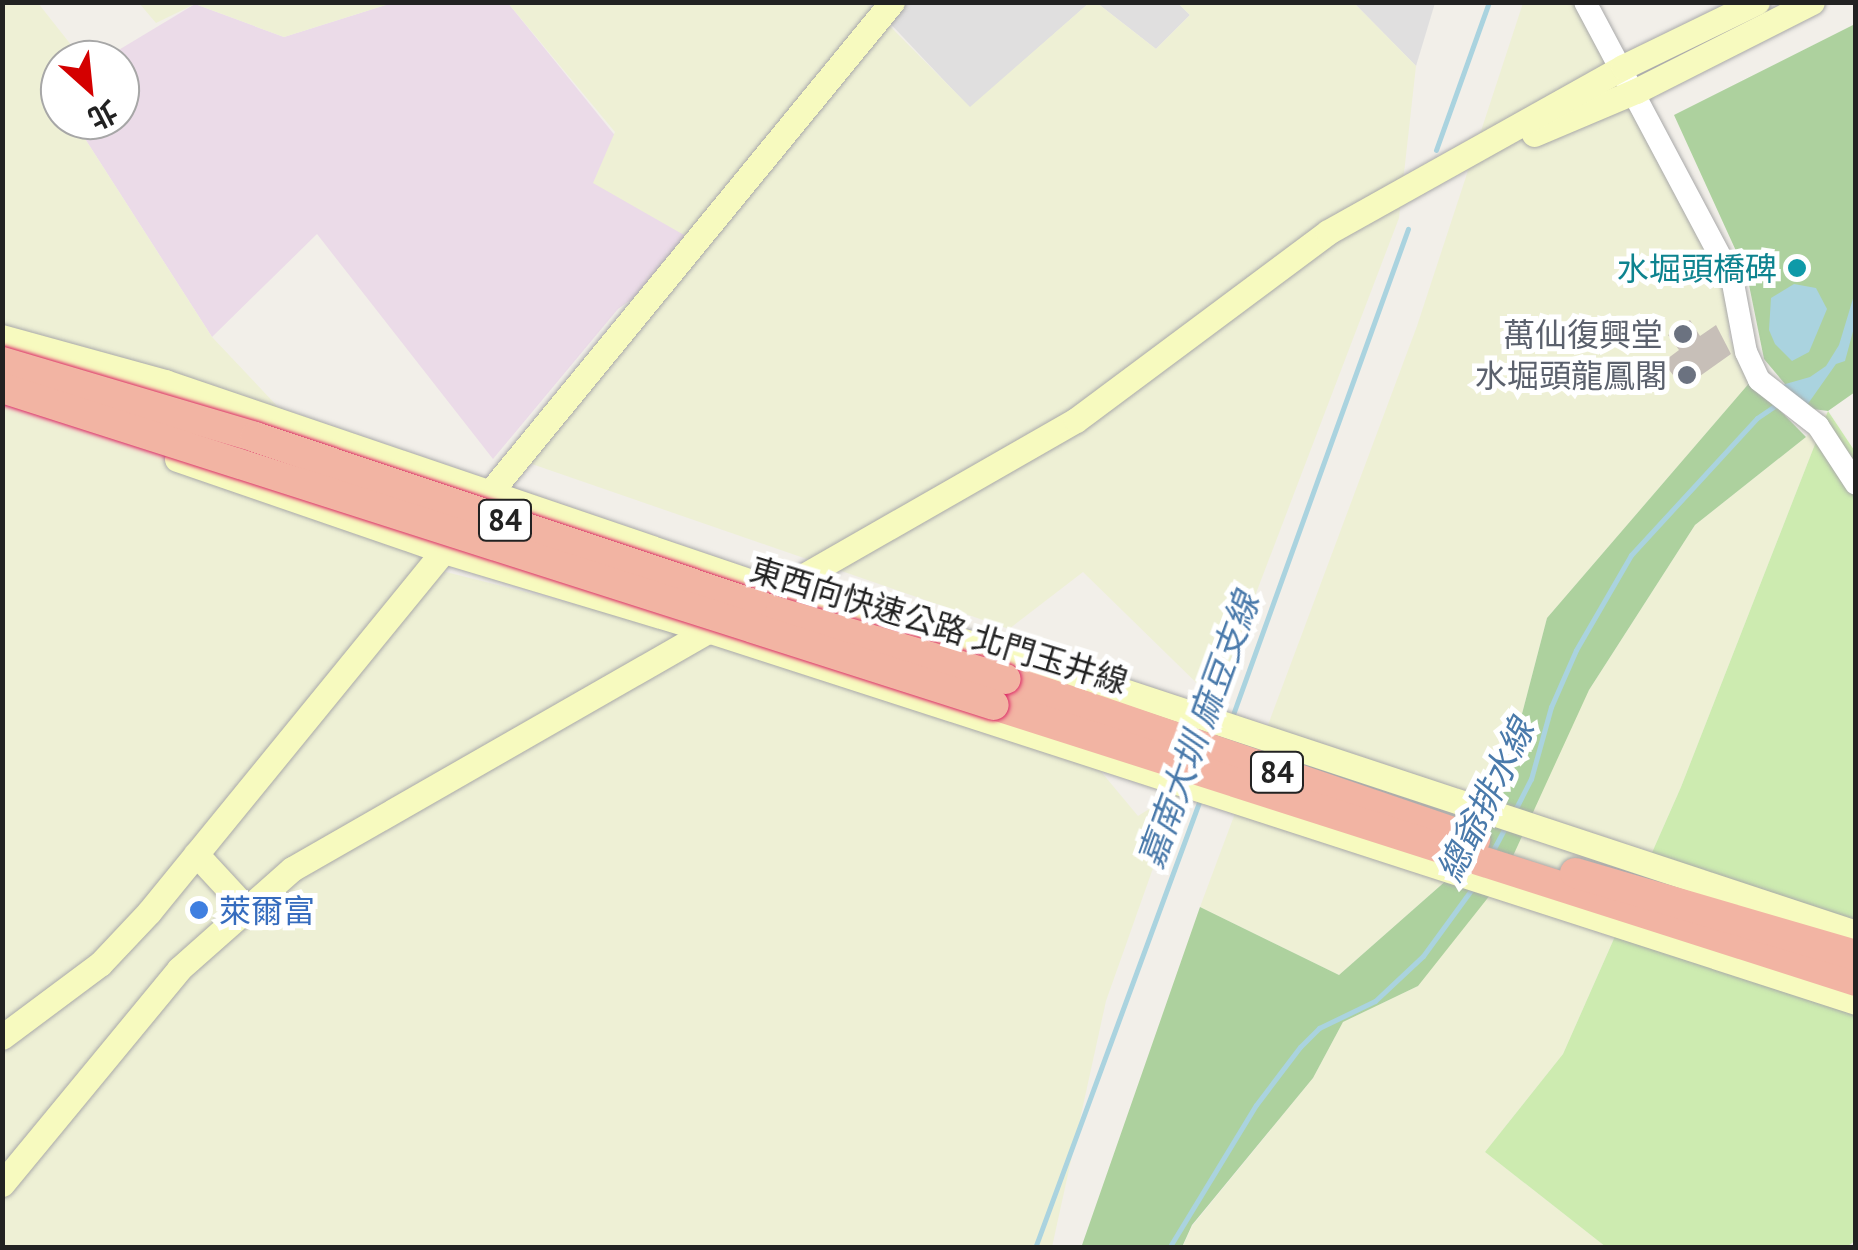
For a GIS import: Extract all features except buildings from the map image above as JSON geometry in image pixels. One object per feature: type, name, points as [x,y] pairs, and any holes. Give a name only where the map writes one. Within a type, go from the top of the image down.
[{"type":"highway","name":"東西向快速公路 北門玉井線","points":[[2,362],[255,437],[780,613],[1006,679],[1535,881],[1856,955]]},
{"type":"highway","name":"東西向快速公路 北門玉井線","points":[[2,388],[1535,881],[1856,980]]},
{"type":"main road","points":[[2,1037],[100,964],[196,854],[892,2]]},
{"type":"main road","points":[[2,1184],[178,969],[244,906],[292,869],[1076,420],[1305,246],[1623,67],[1757,2]]},
{"type":"main road","points":[[1423,180],[1636,91],[1812,2]]},
{"type":"main road","points":[[2,337],[165,382],[778,591],[1015,655],[1856,932]]},
{"type":"main road","points":[[2,399],[444,551],[985,719],[1535,881],[1856,1002]]},
{"type":"main road","points":[[196,854],[244,906]]},
{"type":"street","points":[[1586,2],[1732,278],[1746,352],[1759,380],[1818,426],[1856,484]]},
{"type":"shaded area","points":[[392,3],[508,3],[705,247],[618,309],[493,459],[317,234],[212,337],[86,140],[140,140],[140,40],[135,40],[195,4],[284,37]]},
{"type":"shaded area","points":[[898,3],[1089,3],[970,108],[885,18]]},
{"type":"shaded area","points":[[1097,3],[1178,3],[1190,15],[1156,49]]},
{"type":"shaded area","points":[[1354,3],[1435,3],[1416,66]]},
{"type":"green space","points":[[2,3],[38,3],[67,40],[40,40],[40,140],[86,140],[212,337],[430,568],[960,701],[1088,756],[1138,816],[1181,789],[1106,1001],[1052,1247],[3,1247]]},
{"type":"green space","points":[[139,3],[392,3],[284,37],[195,4],[156,23]]},
{"type":"green space","points":[[508,3],[867,3],[970,107],[1089,3],[1097,3],[1156,49],[1190,15],[1178,3],[1354,3],[1416,66],[1399,218],[1215,701],[1083,572],[1009,629],[529,463],[705,247],[593,183],[615,132]]},
{"type":"green space","points":[[1523,3],[1579,3],[1730,282],[1729,337],[1751,381],[1547,618],[1510,760],[1457,871],[1339,975],[1200,907],[1417,326]]},
{"type":"green space","points":[[1855,24],[1855,392],[1828,411],[1805,408],[1764,359],[1747,275],[1674,115]]},
{"type":"green space","points":[[1751,381],[1806,437],[1695,525],[1589,690],[1502,880],[1418,986],[1343,1022],[1313,1078],[1192,1225],[1182,1247],[1081,1248],[1200,907],[1339,975],[1457,871],[1510,760],[1547,618]]},
{"type":"green space","points":[[1828,411],[1681,787],[1563,1054],[1485,1152],[1606,1247],[1182,1248],[1192,1226],[1313,1078],[1343,1022],[1418,986],[1589,690],[1695,525],[1806,437]]},
{"type":"green space","points":[[1828,411],[1856,453],[1855,1241],[1845,1248],[1606,1247],[1485,1152],[1563,1054],[1681,787]]},
{"type":"water","points":[[1794,284],[1816,288],[1827,309],[1809,352],[1792,361],[1775,344],[1769,330],[1771,298]]},
{"type":"water","points":[[1855,292],[1855,324],[1845,361],[1836,364],[1805,408],[1782,385],[1810,377],[1826,366],[1839,345]]},
{"type":"waterway","name":"嘉南大圳 麻豆支線","points":[[1436,150],[1489,2]]},
{"type":"waterway","name":"嘉南大圳 麻豆支線","points":[[1231,720],[1408,229]]},
{"type":"waterway","name":"總爺排水線","points":[[1515,810],[1531,779],[1551,707],[1576,650],[1631,555],[1757,418],[1779,403]]},
{"type":"waterway","name":"嘉南大圳 麻豆支線","points":[[1035,1248],[1200,800]]},
{"type":"waterway","name":"總爺排水線","points":[[1491,854],[1507,824]]},
{"type":"waterway","name":"總爺排水線","points":[[1169,1248],[1256,1105],[1300,1047],[1319,1028],[1375,1001],[1423,956],[1474,886]]},
{"type":"place","name":"水堀頭橋碑","points":[[1797,268]]},
{"type":"place","name":"萬仙復興堂","points":[[1683,334]]},
{"type":"place","name":"水堀頭龍鳳閣","points":[[1687,375]]},
{"type":"place","name":"萊爾富","points":[[199,910]]}]
